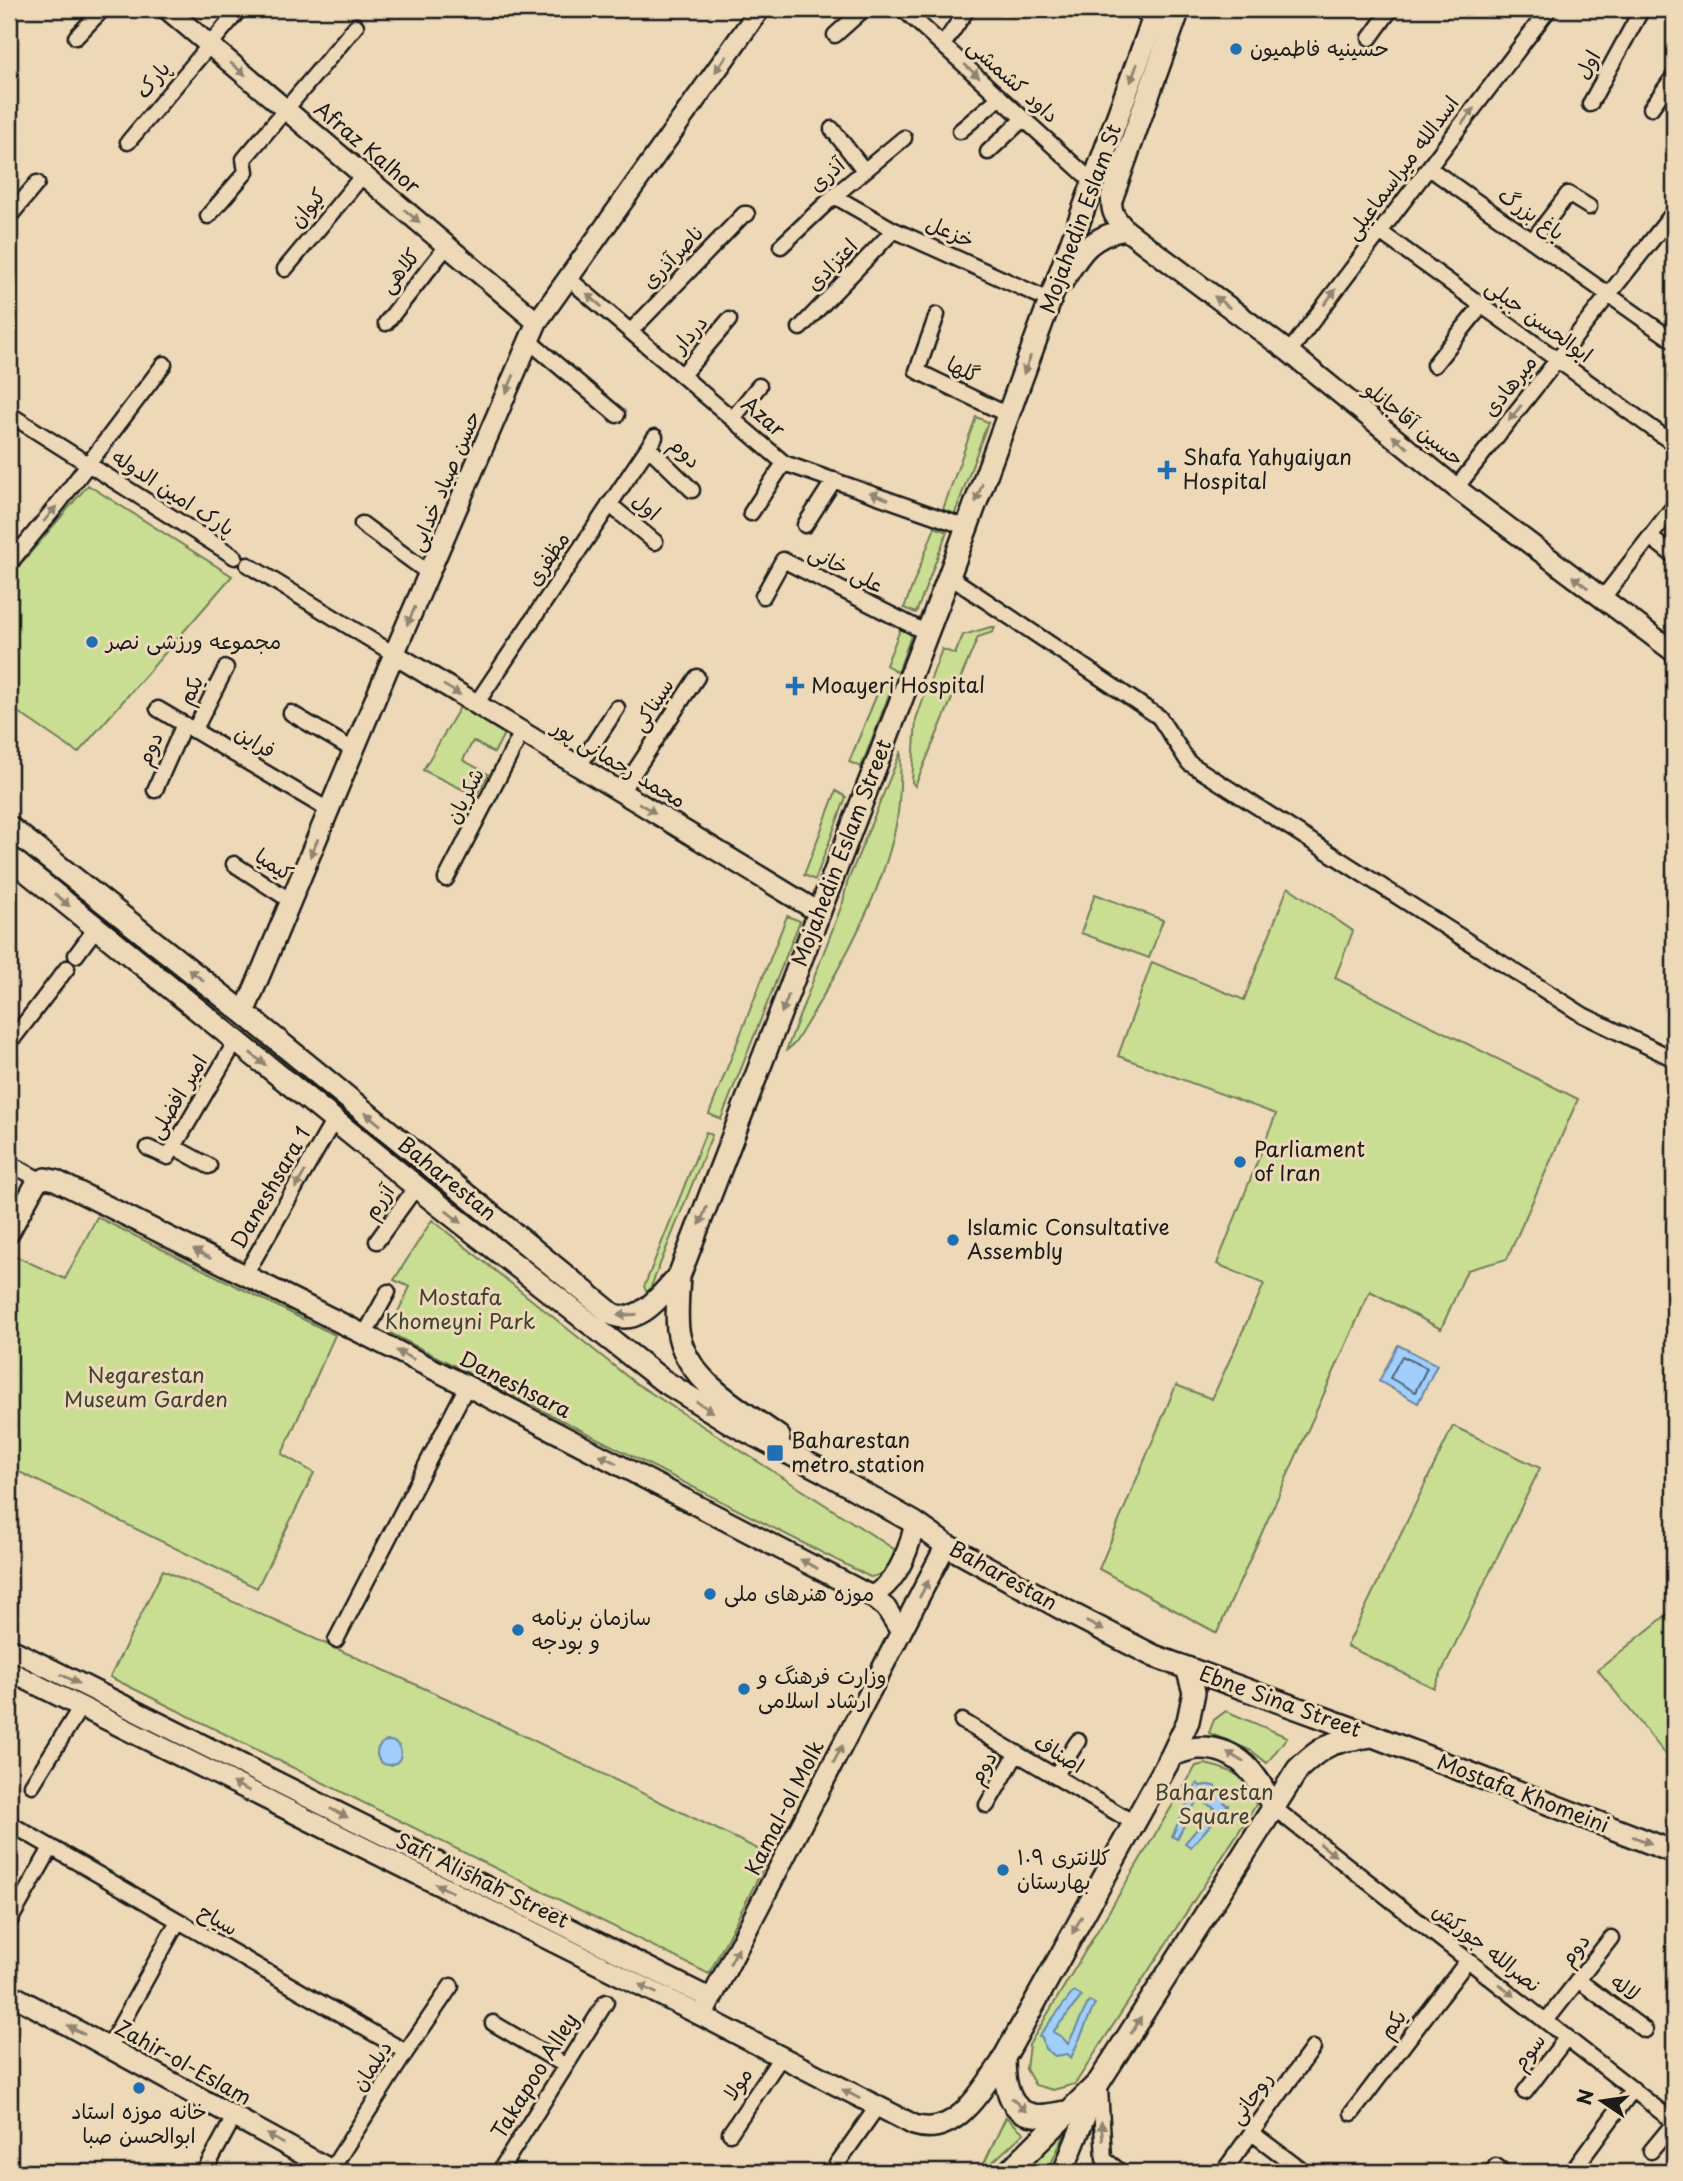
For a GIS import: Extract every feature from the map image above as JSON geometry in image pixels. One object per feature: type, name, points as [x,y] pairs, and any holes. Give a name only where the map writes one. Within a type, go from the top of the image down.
[{"type":"main road","name":"Mojahedin Eslam St","points":[[1112,197],[1180,9]]},
{"type":"main road","name":"Mojahedin Eslam St","points":[[1008,415],[1094,183],[1150,13]]},
{"type":"main road","name":"Mojahedin Eslam Street","points":[[679,1276],[820,913],[925,632],[949,576],[1008,415]]},
{"type":"main road","name":"Baharestan","points":[[9,827],[244,1013],[612,1314],[625,1318],[641,1314],[679,1276]]},
{"type":"main road","name":"Baharestan","points":[[9,857],[416,1186],[662,1380],[731,1423],[915,1523],[946,1545],[1154,1656],[1187,1668]]},
{"type":"main road","name":"Baharestan","points":[[679,1276],[678,1331],[690,1364],[707,1383],[825,1472]]},
{"type":"main road","name":"Ebne Sina Street","points":[[1187,1668],[1373,1736]]},
{"type":"main road","points":[[1068,2112],[1035,2116],[1022,2112],[1007,2094],[1004,2058],[1172,1755],[1188,1721],[1194,1692],[1187,1668]]},
{"type":"main road","points":[[1008,2172],[1099,2082],[1298,1769],[1332,1742],[1373,1736]]},
{"type":"main road","name":"Mostafa Khomeini","points":[[1373,1736],[1674,1852]]},
{"type":"main road","points":[[1172,1755],[1198,1747],[1224,1751],[1248,1765],[1274,1808]]},
{"type":"street","points":[[76,37],[103,9]]},
{"type":"street","name":"پارک","points":[[128,142],[240,9]]},
{"type":"street","name":"حسن صیاد خدایی","points":[[244,1013],[537,321],[761,9]]},
{"type":"street","points":[[835,35],[864,9]]},
{"type":"street","name":"داود کشمشی","points":[[903,9],[1094,183]]},
{"type":"street","points":[[1370,38],[1391,9]]},
{"type":"street","name":"اسدالله میراسماعیلی","points":[[1289,352],[1549,9]]},
{"type":"street","name":"اول","points":[[1590,104],[1642,9]]},
{"type":"street","name":"Afraz Kalhor","points":[[170,10],[537,321]]},
{"type":"street","points":[[943,45],[967,11]]},
{"type":"street","points":[[208,216],[246,172],[244,159],[356,26]]},
{"type":"street","points":[[1651,108],[1674,76]]},
{"type":"street","points":[[960,131],[1000,97]]},
{"type":"street","points":[[988,152],[1023,119]]},
{"type":"street","points":[[832,130],[864,170]]},
{"type":"street","name":"آذری","points":[[781,246],[834,196],[904,138]]},
{"type":"street","name":"باغ بزرگ","points":[[1429,168],[1674,341]]},
{"type":"street","name":"کیوان","points":[[285,269],[363,174]]},
{"type":"street","points":[[9,217],[37,183]]},
{"type":"street","points":[[1532,241],[1568,194],[1589,207]]},
{"type":"street","name":"خزعل","points":[[834,196],[894,230],[1051,301]]},
{"type":"street","points":[[1112,197],[1113,216],[1126,230]]},
{"type":"street","name":"میرهادی","points":[[1456,488],[1674,212]]},
{"type":"street","name":"ناصرآذری","points":[[631,331],[747,214]]},
{"type":"street","name":"اعتزادی","points":[[800,328],[894,230]]},
{"type":"street","points":[[1051,301],[1077,258],[1091,243],[1110,232],[1126,230]]},
{"type":"street","name":"حسین آقاجانلو","points":[[1126,230],[1289,352],[1456,488],[1674,652]]},
{"type":"street","name":"ابوالحسن جبلی","points":[[1380,232],[1674,444]]},
{"type":"street","name":"کلاهی","points":[[386,323],[447,246]]},
{"type":"street","name":"Azar","points":[[568,278],[785,463],[966,527]]},
{"type":"street","points":[[1434,365],[1482,306]]},
{"type":"street","name":"گلها","points":[[937,315],[916,371],[1008,415]]},
{"type":"street","name":"دردار","points":[[682,375],[729,320]]},
{"type":"street","points":[[529,341],[617,415]]},
{"type":"street","points":[[9,564],[164,364]]},
{"type":"street","points":[[733,418],[759,386]]},
{"type":"street","name":"پارک امین الدوله","points":[[9,414],[394,654]]},
{"type":"street","name":"دوم","points":[[651,442],[692,490]]},
{"type":"street","name":"مظفری","points":[[475,704],[651,442]]},
{"type":"street","points":[[751,513],[785,463]]},
{"type":"street","points":[[805,525],[834,480]]},
{"type":"street","name":"اول","points":[[610,504],[655,542]]},
{"type":"street","points":[[1602,599],[1674,506]]},
{"type":"street","points":[[362,524],[430,573]]},
{"type":"street","points":[[1650,537],[1674,556]]},
{"type":"street","name":"علی خانی","points":[[763,596],[783,561],[925,632]]},
{"type":"street","points":[[949,576],[1159,716],[1189,763],[1583,1014],[1674,1059]]},
{"type":"street","name":"محمد رحمانی پور","points":[[394,654],[820,913]]},
{"type":"street","name":"یکم","points":[[189,727],[226,668]]},
{"type":"street","name":"سیناکی","points":[[621,792],[697,677]]},
{"type":"street","points":[[579,766],[617,708]]},
{"type":"street","name":"فراین","points":[[158,709],[330,811]]},
{"type":"street","points":[[291,713],[355,751]]},
{"type":"street","name":"دوم","points":[[155,790],[189,727]]},
{"type":"street","name":"شکریان","points":[[446,879],[522,732]]},
{"type":"street","name":"کیمیا","points":[[234,864],[291,901]]},
{"type":"street","points":[[76,955],[96,928]]},
{"type":"street","points":[[15,1036],[67,968]]},
{"type":"street","name":"امیر افضلی","points":[[148,1148],[168,1157],[236,1041]]},
{"type":"street","name":"Daneshsara 1","points":[[245,1276],[334,1120]]},
{"type":"street","points":[[174,1147],[209,1166]]},
{"type":"street","points":[[9,1163],[48,1180]]},
{"type":"street","points":[[9,1233],[36,1183],[48,1180]]},
{"type":"street","name":"Daneshsara","points":[[48,1180],[467,1386],[871,1596],[886,1608],[901,1632]]},
{"type":"street","name":"آزرم","points":[[377,1241],[416,1186]]},
{"type":"street","points":[[365,1335],[388,1292]]},
{"type":"street","points":[[336,1640],[467,1386]]},
{"type":"street","points":[[871,1596],[888,1585],[906,1553],[915,1523]]},
{"type":"street","name":"Kamal-ol Molk","points":[[706,2007],[946,1545]]},
{"type":"street","name":"Safi Alishah Street","points":[[9,1648],[706,2007],[781,2057],[914,2125],[925,2129],[935,2128],[956,2117],[969,2106],[1004,2058]]},
{"type":"street","name":"Safi Alishah Street","points":[[9,1671],[80,1708],[706,2007]]},
{"type":"street","points":[[32,1785],[80,1708]]},
{"type":"street","name":"اصناف","points":[[962,1721],[1134,1823]]},
{"type":"street","points":[[1055,1776],[1077,1741]]},
{"type":"street","name":"دوم","points":[[986,1805],[1017,1753]]},
{"type":"street","name":"نصرالله جورکش","points":[[1274,1808],[1674,2122]]},
{"type":"street","name":"سیاح","points":[[9,1823],[406,2052]]},
{"type":"street","points":[[9,1922],[51,1848]]},
{"type":"street","points":[[108,2048],[178,1921]]},
{"type":"street","name":"دوم","points":[[1546,2021],[1611,1938]]},
{"type":"street","name":"یکم","points":[[1352,2113],[1468,1960]]},
{"type":"street","name":"لاله","points":[[1578,1980],[1646,2030]]},
{"type":"street","name":"دیلمان","points":[[333,2171],[406,2052],[451,1986]]},
{"type":"street","name":"Zahir-ol-Eslam","points":[[9,1993],[333,2171]]},
{"type":"street","name":"Takapoo Alley","points":[[499,2172],[606,2002]]},
{"type":"street","points":[[493,2023],[566,2066]]},
{"type":"street","name":"سوم","points":[[1525,2092],[1567,2037]]},
{"type":"street","name":"روحانی","points":[[1223,2172],[1313,2048]]},
{"type":"street","name":"مولا","points":[[730,2133],[781,2057]]},
{"type":"street","points":[[1063,2172],[1099,2082]]},
{"type":"street","points":[[1099,2082],[1104,2159],[1121,2172]]},
{"type":"street","points":[[1572,2172],[1633,2089]]},
{"type":"street","points":[[837,2164],[877,2107]]},
{"type":"street","points":[[204,2172],[234,2117]]},
{"type":"street","points":[[1651,2151],[1674,2122]]},
{"type":"street","points":[[1252,2133],[1304,2172]]},
{"type":"green space","points":[[976,417],[988,422],[954,516],[942,512]]},
{"type":"green space","name":"مجموعه ورزشی نصر","points":[[88,485],[232,576],[78,753],[9,706],[9,578]]},
{"type":"green space","points":[[935,527],[947,532],[916,613],[904,608]]},
{"type":"green space","points":[[902,625],[912,633],[898,672],[886,665]]},
{"type":"green space","points":[[995,627],[993,632],[978,637],[915,786],[912,782],[916,719],[942,649],[955,654],[963,635]]},
{"type":"green space","points":[[882,682],[892,687],[861,767],[849,762]]},
{"type":"green space","points":[[460,707],[505,732],[494,753],[473,741],[463,760],[488,774],[476,796],[423,770]]},
{"type":"green space","points":[[901,751],[898,816],[880,881],[840,966],[795,1043],[786,1051],[843,902],[847,883]]},
{"type":"green space","points":[[836,791],[846,797],[815,880],[804,875]]},
{"type":"green space","points":[[1288,887],[1353,931],[1335,978],[1578,1099],[1507,1259],[1467,1270],[1441,1329],[1370,1291],[1217,1633],[1099,1569],[1176,1385],[1212,1399],[1264,1284],[1217,1264],[1276,1114],[1118,1056],[1152,962],[1244,1000]]},
{"type":"green space","points":[[1095,894],[1163,920],[1149,958],[1081,933]]},
{"type":"green space","points":[[787,916],[800,921],[721,1119],[709,1114]]},
{"type":"green space","points":[[706,1132],[712,1135],[648,1294],[644,1287]]},
{"type":"green space","name":"Negarestan Museum Garden","points":[[97,1217],[335,1335],[282,1454],[314,1473],[257,1588],[9,1467],[9,1259],[11,1254],[65,1279]]},
{"type":"green space","name":"Mostafa Khomeyni Park","points":[[432,1220],[634,1382],[894,1549],[887,1568],[870,1577],[388,1332],[410,1287],[394,1280]]},
{"type":"green space","points":[[1453,1426],[1540,1468],[1434,1688],[1347,1646]]},
{"type":"green space","points":[[163,1570],[450,1700],[770,1855],[709,1974],[110,1677]]},
{"type":"green space","points":[[1674,1609],[1674,1765],[1598,1670]]},
{"type":"green space","points":[[1226,1711],[1287,1737],[1267,1763],[1252,1751],[1209,1733],[1214,1720]]},
{"type":"green space","name":"Baharestan Square","points":[[1205,1764],[1231,1772],[1245,1781],[1256,1805],[1075,2084],[1053,2090],[1035,2085],[1026,2069],[1029,2045],[1196,1766]]},
{"type":"green space","points":[[1006,2117],[1024,2133],[980,2172]]},
{"type":"green space","points":[[1066,2132],[1047,2172],[1020,2172]]},
{"type":"water","points":[[1398,1345],[1437,1365],[1418,1403],[1379,1381]]},
{"type":"water","points":[[389,1741],[400,1748],[401,1753],[394,1764],[389,1765],[378,1758],[377,1753],[384,1742]]},
{"type":"water","points":[[1197,1783],[1200,1786],[1210,1785],[1217,1788],[1228,1805],[1191,1847],[1185,1843],[1215,1808],[1206,1804],[1199,1796],[1177,1839],[1172,1836]]},
{"type":"water","points":[[1074,1991],[1082,1996],[1053,2032],[1068,2044],[1089,2001],[1095,2004],[1071,2058],[1068,2054],[1055,2056],[1045,2049],[1042,2037],[1039,2036]]},
{"type":"place","name":"حسینیه فاطمیون","points":[[1236,49]]},
{"type":"place","name":"Shafa Yahyaiyan Hospital","points":[[1167,470]]},
{"type":"place","name":"مجموعه ورزشی نصر","points":[[92,642]]},
{"type":"place","name":"Moayeri Hospital","points":[[795,686]]},
{"type":"place","name":"Parliament of Iran","points":[[1240,1162]]},
{"type":"place","name":"Islamic Consultative Assembly","points":[[953,1240]]},
{"type":"place","name":"Baharestan metro station","points":[[775,1453]]},
{"type":"place","name":"موزه هنرهای ملی","points":[[710,1594]]},
{"type":"place","name":"سازمان برنامه و بودجه","points":[[518,1630]]},
{"type":"place","name":"وزارت فرهنگ و ارشاد اسلامی","points":[[744,1689]]},
{"type":"place","name":"کلانتری ۱۰۹ بهارستان","points":[[1003,1870]]},
{"type":"place","name":"خانه موزه استاد ابوالحسن صبا","points":[[139,2088]]}]
